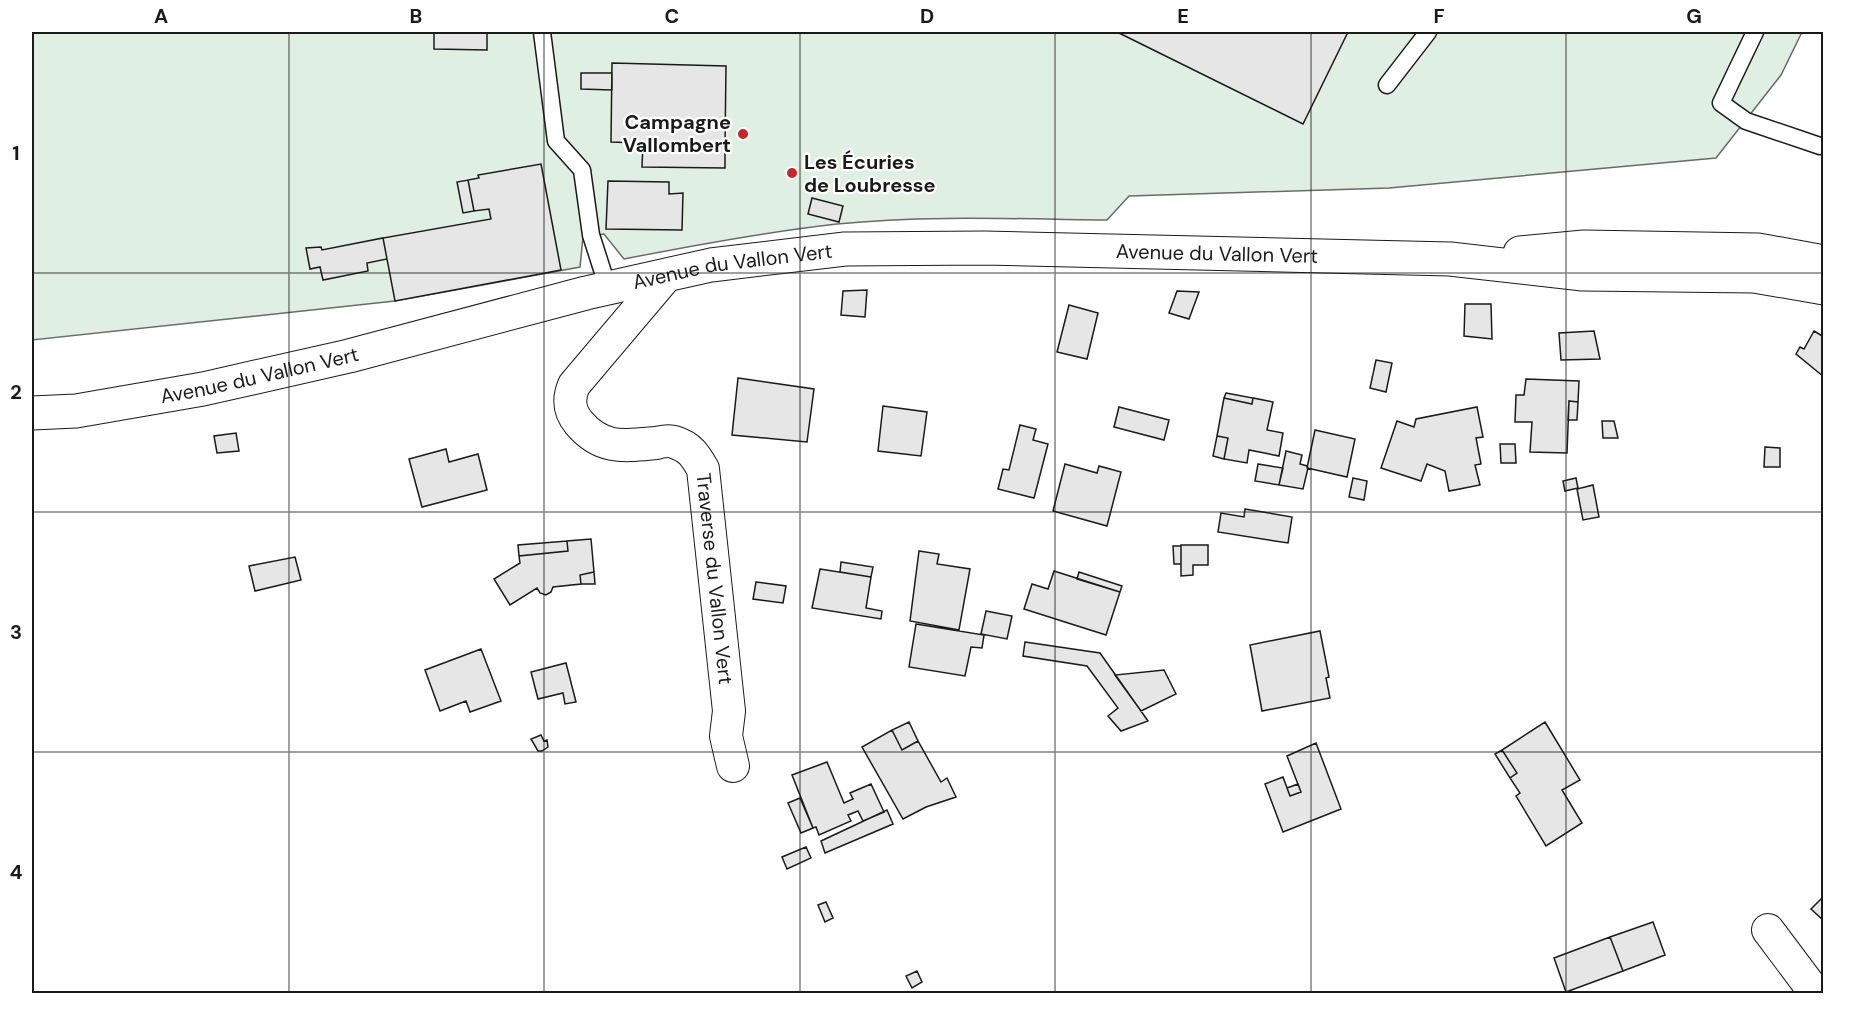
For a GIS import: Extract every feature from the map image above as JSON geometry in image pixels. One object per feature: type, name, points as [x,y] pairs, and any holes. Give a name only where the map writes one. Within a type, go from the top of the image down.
[{"type":"main road","name":"Avenue du Vallon Vert","points":[[1450,259],[1584,247],[1758,250],[1824,262]]},
{"type":"main road","name":"Avenue du Vallon Vert","points":[[32,413],[76,411],[203,389],[349,356],[609,288],[711,265],[845,249],[984,248],[1450,259],[1583,274],[1754,276],[1824,288]]},
{"type":"street","name":"Traverse du Vallon Vert","points":[[668,275],[573,385],[569,401],[573,416],[600,441],[620,446],[672,441],[694,452],[703,469],[729,711],[726,736],[734,766]]},
{"type":"street","points":[[1768,930],[1816,993]]},
{"type":"lane","points":[[542,32],[556,141],[582,170],[591,235],[609,288]]},
{"type":"lane","points":[[1387,85],[1428,32]]},
{"type":"lane","points":[[1755,32],[1721,103],[1746,121],[1820,147]]},
{"type":"green space","name":"Les Écuries de Loubresse","points":[[32,32],[1802,32],[1781,75],[1716,158],[1389,188],[1129,196],[1107,220],[972,218],[870,221],[757,235],[624,259],[604,234],[583,237],[580,267],[395,301],[32,340]]},
{"type":"building","points":[[434,32],[487,32],[487,50],[434,49]]},
{"type":"building","points":[[1117,32],[1348,32],[1303,124]]},
{"type":"building","points":[[612,63],[726,66],[725,146],[611,142]]},
{"type":"building","points":[[581,73],[612,73],[612,90],[581,89]]},
{"type":"building","points":[[643,143],[725,146],[725,168],[642,167]]},
{"type":"building","points":[[541,164],[561,270],[395,301],[383,238],[491,219],[489,209],[474,211],[468,180],[479,178],[478,175]]},
{"type":"building","points":[[468,180],[474,211],[463,213],[457,182]]},
{"type":"building","points":[[608,181],[669,182],[669,194],[683,193],[682,230],[606,229]]},
{"type":"building","points":[[812,198],[843,206],[839,222],[808,214]]},
{"type":"building","points":[[383,238],[387,259],[367,263],[368,271],[323,280],[320,267],[310,269],[306,248],[321,247],[322,250]]},
{"type":"building","points":[[867,290],[865,317],[841,315],[843,291]]},
{"type":"building","points":[[1177,291],[1199,292],[1189,319],[1169,313]]},
{"type":"building","points":[[1465,304],[1491,304],[1492,339],[1464,336]]},
{"type":"building","points":[[1069,305],[1098,313],[1087,359],[1057,352]]},
{"type":"building","points":[[1594,331],[1600,359],[1561,360],[1559,333]]},
{"type":"building","points":[[1814,331],[1824,337],[1824,377],[1796,354],[1800,347],[1804,349]]},
{"type":"building","points":[[1376,360],[1392,363],[1386,392],[1370,388]]},
{"type":"building","points":[[738,378],[814,389],[807,442],[732,435]]},
{"type":"building","points":[[1526,379],[1579,381],[1578,402],[1569,401],[1567,453],[1530,452],[1532,422],[1515,422],[1516,395],[1524,395]]},
{"type":"building","points":[[1226,393],[1253,398],[1252,404],[1224,398]]},
{"type":"building","points":[[1224,398],[1252,404],[1253,398],[1273,402],[1267,430],[1283,433],[1279,456],[1249,450],[1247,463],[1224,459],[1228,438],[1217,436]]},
{"type":"building","points":[[1569,401],[1578,402],[1577,420],[1568,420]]},
{"type":"building","points":[[883,406],[927,412],[921,456],[878,451]]},
{"type":"building","points":[[1119,407],[1169,420],[1164,440],[1114,427]]},
{"type":"building","points":[[1477,407],[1483,437],[1476,438],[1481,464],[1475,465],[1480,485],[1449,491],[1445,471],[1427,464],[1421,481],[1381,468],[1397,421],[1414,427],[1416,419]]},
{"type":"building","points":[[1602,421],[1614,421],[1618,438],[1603,438]]},
{"type":"building","points":[[1020,425],[1036,429],[1033,440],[1048,444],[1034,498],[998,489],[1003,469],[1009,470]]},
{"type":"building","points":[[1315,430],[1355,439],[1347,477],[1307,468]]},
{"type":"building","points":[[236,433],[239,451],[217,453],[214,436]]},
{"type":"building","points":[[1217,436],[1228,438],[1224,459],[1213,456]]},
{"type":"building","points":[[1500,444],[1515,444],[1516,463],[1501,463]]},
{"type":"building","points":[[1765,447],[1780,448],[1780,467],[1764,467]]},
{"type":"building","points":[[446,449],[449,462],[478,454],[487,490],[422,507],[409,459]]},
{"type":"building","points":[[1286,451],[1302,455],[1300,464],[1308,468],[1303,489],[1279,485]]},
{"type":"building","points":[[1065,464],[1097,473],[1099,466],[1121,472],[1107,526],[1053,511]]},
{"type":"building","points":[[1258,464],[1283,468],[1279,485],[1255,481]]},
{"type":"building","points":[[1353,478],[1367,481],[1364,500],[1349,497]]},
{"type":"building","points":[[1576,478],[1578,488],[1565,491],[1563,481]]},
{"type":"building","points":[[1593,485],[1599,517],[1583,520],[1577,489]]},
{"type":"building","points":[[1245,509],[1292,517],[1288,543],[1218,532],[1221,513],[1244,517]]},
{"type":"building","points":[[591,539],[594,572],[580,575],[581,584],[553,587],[546,595],[540,593],[537,588],[510,605],[494,579],[520,563],[519,556],[568,551],[567,541]]},
{"type":"building","points":[[567,541],[568,551],[519,556],[518,545]]},
{"type":"building","points":[[1181,545],[1208,545],[1208,565],[1193,565],[1193,575],[1181,576]]},
{"type":"building","points":[[1173,546],[1181,546],[1181,564],[1174,564]]},
{"type":"building","points":[[919,551],[939,554],[937,564],[970,569],[959,630],[910,621]]},
{"type":"building","points":[[295,557],[301,580],[255,591],[249,566]]},
{"type":"building","points":[[841,562],[873,567],[871,577],[840,572]]},
{"type":"building","points":[[820,569],[871,577],[866,608],[882,611],[881,619],[812,608]]},
{"type":"building","points":[[1054,571],[1120,592],[1106,635],[1024,609],[1032,584],[1048,589]]},
{"type":"building","points":[[594,572],[595,584],[581,584],[580,575]]},
{"type":"building","points":[[1079,572],[1122,586],[1120,592],[1077,579]]},
{"type":"building","points":[[756,582],[786,586],[783,603],[753,599]]},
{"type":"building","points":[[986,611],[1012,616],[1007,639],[981,634]]},
{"type":"building","points":[[916,624],[984,635],[982,648],[971,647],[965,676],[909,667]]},
{"type":"building","points":[[1320,631],[1329,677],[1326,678],[1330,698],[1262,711],[1250,645]]},
{"type":"building","points":[[1025,642],[1100,653],[1148,721],[1121,731],[1108,716],[1118,708],[1087,666],[1023,656]]},
{"type":"building","points":[[481,649],[501,701],[470,712],[466,701],[440,711],[425,670]]},
{"type":"building","points":[[566,663],[576,702],[565,704],[563,693],[538,699],[531,672]]},
{"type":"building","points":[[1164,670],[1176,694],[1141,711],[1115,675]]},
{"type":"building","points":[[909,722],[918,741],[902,750],[892,730]]},
{"type":"building","points":[[1545,722],[1580,780],[1562,790],[1582,823],[1546,846],[1516,796],[1520,793],[1510,778],[1517,773],[1502,750]]},
{"type":"building","points":[[892,730],[902,750],[918,741],[941,782],[947,778],[956,797],[926,807],[903,819],[862,747]]},
{"type":"building","points":[[541,735],[544,741],[547,740],[548,747],[538,751],[531,739]]},
{"type":"building","points":[[1316,743],[1341,809],[1283,832],[1265,784],[1283,777],[1290,796],[1301,792],[1287,756]]},
{"type":"building","points":[[1502,750],[1517,773],[1510,778],[1495,754]]},
{"type":"building","points":[[827,762],[844,803],[853,799],[850,793],[871,784],[884,812],[863,821],[858,811],[848,815],[851,821],[819,835],[816,827],[813,828],[792,775]]},
{"type":"building","points":[[1298,784],[1301,792],[1290,796],[1287,788]]},
{"type":"building","points":[[800,798],[813,828],[801,833],[788,803]]},
{"type":"building","points":[[887,810],[893,824],[825,853],[821,841]]},
{"type":"building","points":[[806,847],[811,858],[787,869],[782,857]]},
{"type":"building","points":[[1824,896],[1824,921],[1811,909]]},
{"type":"building","points":[[826,902],[833,918],[825,922],[818,905]]},
{"type":"building","points":[[1653,922],[1665,955],[1623,971],[1610,937]]},
{"type":"building","points":[[1610,937],[1623,971],[1566,992],[1554,958]]},
{"type":"building","points":[[917,971],[922,982],[912,988],[906,976]]},
{"type":"place","name":"Campagne Vallombert","points":[[743,134]]},
{"type":"place","name":"Les Écuries de Loubresse","points":[[792,173]]}]
